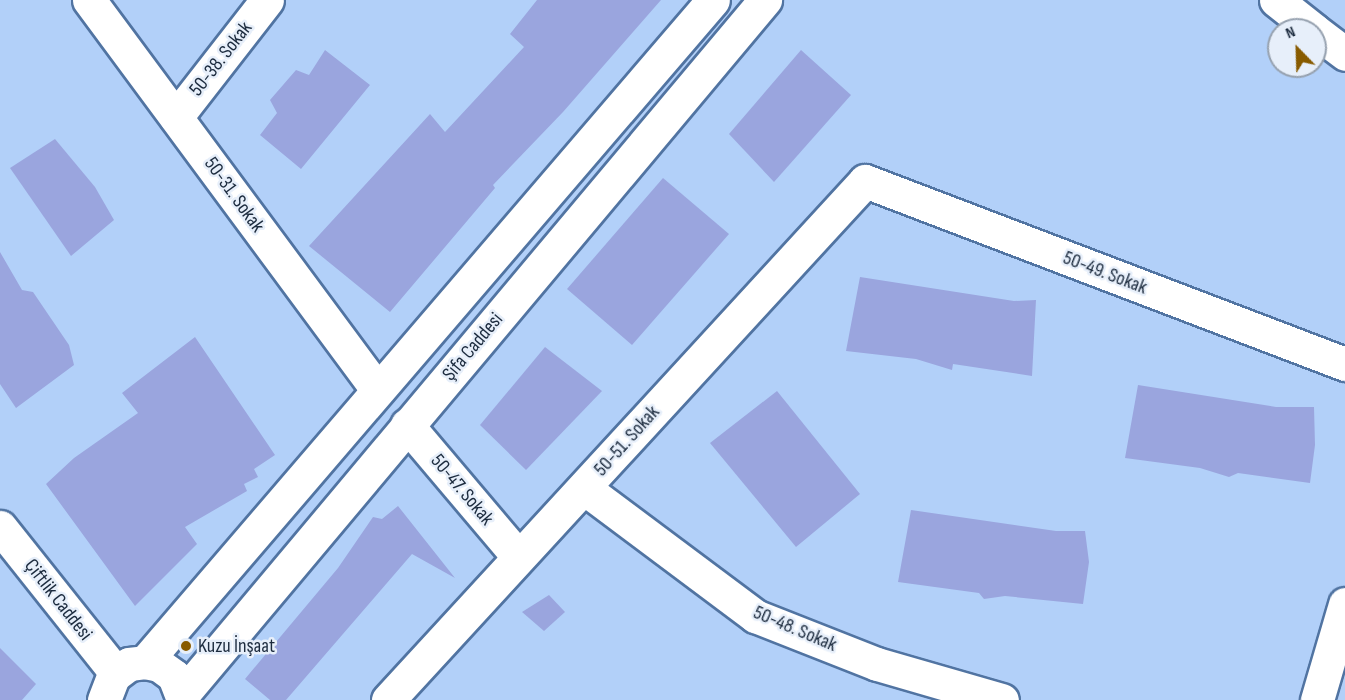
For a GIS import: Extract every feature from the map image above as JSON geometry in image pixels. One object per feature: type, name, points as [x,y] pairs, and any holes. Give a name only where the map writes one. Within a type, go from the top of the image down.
[{"type":"street","name":"50-31. Sokak","points":[[89,0],[378,390]]},
{"type":"street","name":"50-38. Sokak","points":[[176,117],[267,0]]},
{"type":"street","points":[[122,678],[378,390],[713,0]]},
{"type":"street","name":"Şifa Caddesi","points":[[183,697],[407,425],[765,0]]},
{"type":"street","points":[[1276,0],[1299,18]]},
{"type":"street","points":[[1327,40],[1345,54]]},
{"type":"street","name":"50-49. Sokak","points":[[865,181],[1345,364]]},
{"type":"street","name":"50-51. Sokak","points":[[388,700],[518,555],[584,488],[865,181]]},
{"type":"street","name":"50-47. Sokak","points":[[407,425],[518,555]]},
{"type":"street","name":"50-48. Sokak","points":[[584,488],[755,616],[877,664],[1002,700]]},
{"type":"street","name":"Çiftlik Caddesi","points":[[0,526],[122,678]]},
{"type":"street","points":[[1317,700],[1345,604]]},
{"type":"street","points":[[122,678],[167,669],[183,697]]},
{"type":"building","points":[[537,0],[661,0],[563,112],[493,185],[495,188],[390,312],[309,246],[430,114],[445,132],[524,47],[510,34]]},
{"type":"building","points":[[325,50],[370,85],[301,169],[260,135],[277,113],[270,100],[296,70],[309,75]]},
{"type":"building","points":[[801,50],[851,95],[774,182],[729,134]]},
{"type":"building","points":[[55,139],[95,187],[114,220],[71,256],[10,168]]},
{"type":"building","points":[[663,178],[729,234],[632,345],[567,289]]},
{"type":"building","points":[[0,252],[22,290],[33,292],[69,345],[74,365],[16,408],[0,384]]},
{"type":"building","points":[[860,277],[1014,301],[1036,300],[1032,376],[953,364],[952,370],[916,359],[846,351]]},
{"type":"building","points":[[195,337],[275,455],[254,469],[258,477],[244,484],[247,491],[185,527],[197,544],[135,606],[46,484],[74,458],[138,413],[122,393]]},
{"type":"building","points":[[545,347],[602,391],[526,470],[480,425]]},
{"type":"building","points":[[1138,385],[1276,407],[1314,407],[1315,445],[1310,483],[1238,473],[1229,477],[1200,468],[1125,458]]},
{"type":"building","points":[[777,391],[860,494],[796,547],[710,443]]},
{"type":"building","points":[[398,506],[455,578],[412,554],[286,700],[270,700],[245,679],[338,568],[373,517],[382,519]]},
{"type":"building","points":[[911,510],[1056,531],[1085,531],[1089,562],[1083,604],[1005,596],[984,599],[979,593],[898,582]]},
{"type":"building","points":[[549,595],[565,612],[544,631],[522,612]]},
{"type":"building","points":[[0,648],[36,684],[22,700],[0,700]]},
{"type":"place","name":"Kuzu İnşaat","points":[[186,646]]}]
